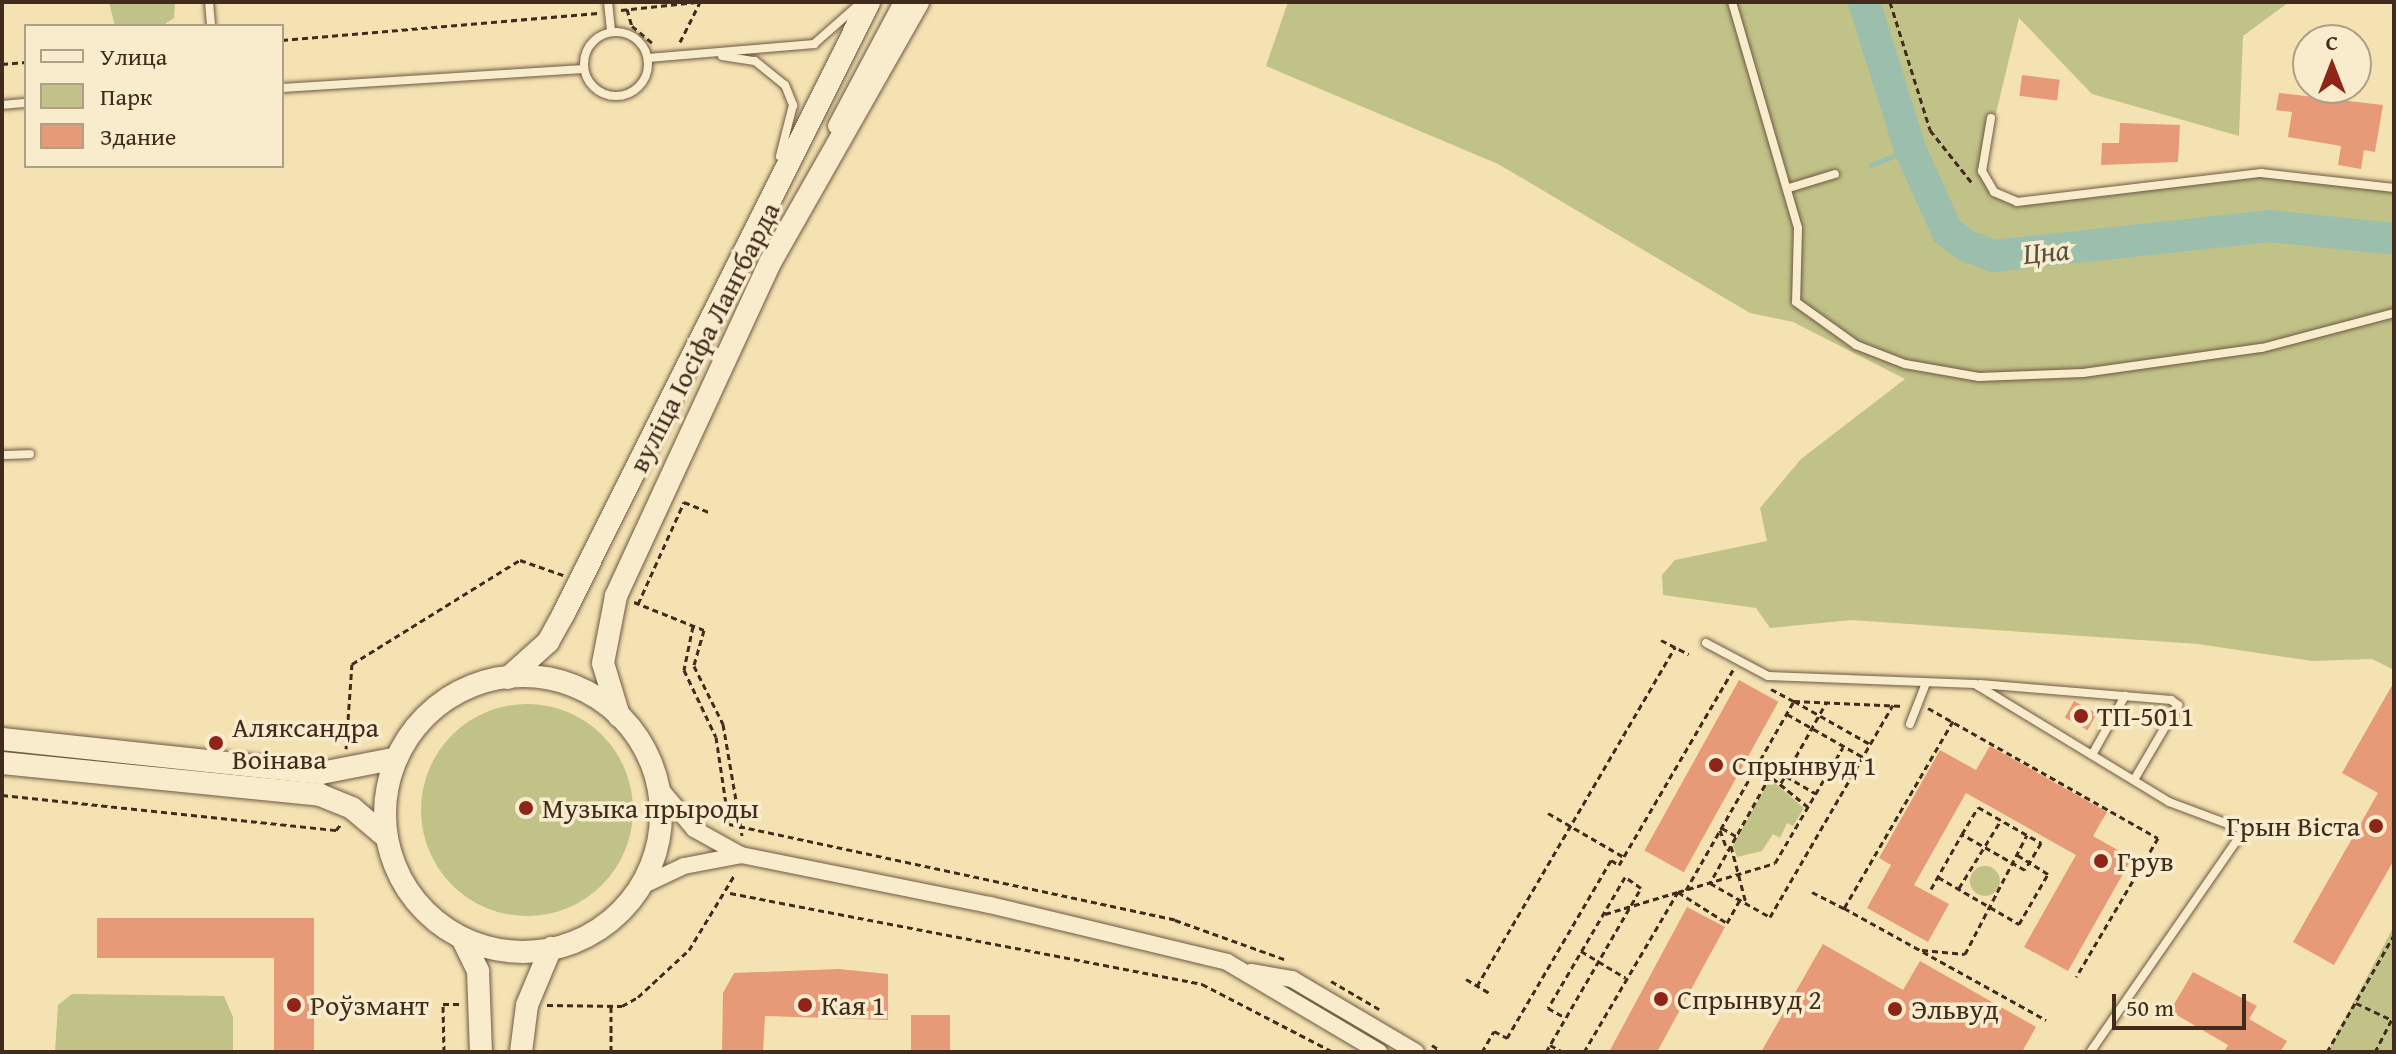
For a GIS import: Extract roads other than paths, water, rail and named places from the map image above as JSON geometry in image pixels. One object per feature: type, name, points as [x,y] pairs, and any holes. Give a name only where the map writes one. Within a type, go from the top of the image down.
[{"type":"main road","name":"вуліца Іосіфа Лангбарда","points":[[508,678],[548,642],[563,615],[869,2]]},
{"type":"main road","name":"вуліца Іосіфа Лангбарда","points":[[619,717],[603,663],[616,596],[771,261],[918,2]]},
{"type":"main road","points":[[462,938],[506,950],[551,948],[607,927],[646,884],[662,826],[658,786],[644,748],[619,717],[568,685],[508,678],[469,687],[434,707],[393,759],[384,784],[385,836],[393,866],[410,891],[462,938],[478,971],[481,1052]]},
{"type":"main road","points":[[2,739],[321,773],[393,759]]},
{"type":"main road","points":[[2,763],[320,795],[352,808],[385,836]]},
{"type":"main road","points":[[521,1052],[527,1005],[551,948]]},
{"type":"street","points":[[771,261],[902,2]]},
{"type":"street","points":[[658,786],[694,829],[741,855],[1152,942],[1250,971],[1292,979],[1416,1052]]},
{"type":"street","points":[[646,884],[684,866],[741,855]]},
{"type":"street","points":[[1250,971],[1379,1052]]},
{"type":"lane","points":[[209,2],[211,24]]},
{"type":"lane","points":[[648,58],[814,44],[860,2]]},
{"type":"lane","points":[[1732,2],[1789,188],[1798,228],[1796,302],[1856,345],[1905,364],[1979,377],[2083,373],[2262,348],[2394,313]]},
{"type":"lane","points":[[609,7],[611,32]]},
{"type":"lane","points":[[611,32],[633,36],[648,58],[641,84],[624,96],[602,94],[583,69],[593,41],[611,32]]},
{"type":"lane","points":[[706,55],[767,68],[793,105],[766,206]]},
{"type":"lane","points":[[284,88],[583,69]]},
{"type":"lane","points":[[2,105],[24,103]]},
{"type":"lane","points":[[1991,118],[1982,171],[2004,199],[2261,173],[2394,188]]},
{"type":"lane","points":[[1789,188],[1835,174]]},
{"type":"lane","points":[[2,455],[30,454]]},
{"type":"lane","points":[[1706,643],[1768,676],[1975,684],[2125,696],[2178,705],[2134,780]]},
{"type":"lane","points":[[1910,724],[1926,683]]},
{"type":"lane","points":[[1975,684],[2169,802],[2244,830],[2090,1052]]},
{"type":"lane","points":[[2092,755],[2125,696]]},
{"type":"waterway","name":"Цна","points":[[1864,2],[1910,149],[1947,231],[1967,246],[1994,256],[2269,226],[2394,239]]},
{"type":"waterway","points":[[1871,165],[1910,149]]},
{"type":"place","name":"ТП-5011","points":[[2081,716]]},
{"type":"place","name":"Аляксандра Воінава","points":[[216,743]]},
{"type":"place","name":"Спрынвуд 1","points":[[1716,765]]},
{"type":"place","name":"Музыка прыроды","points":[[526,808]]},
{"type":"place","name":"Грын Вiста","points":[[2376,826]]},
{"type":"place","name":"Грув","points":[[2101,861]]},
{"type":"place","name":"Спрынвуд 2","points":[[1661,999]]},
{"type":"place","name":"Роўзмант","points":[[294,1005]]},
{"type":"place","name":"Кая 1","points":[[805,1005]]},
{"type":"place","name":"Эльвуд","points":[[1895,1009]]}]
